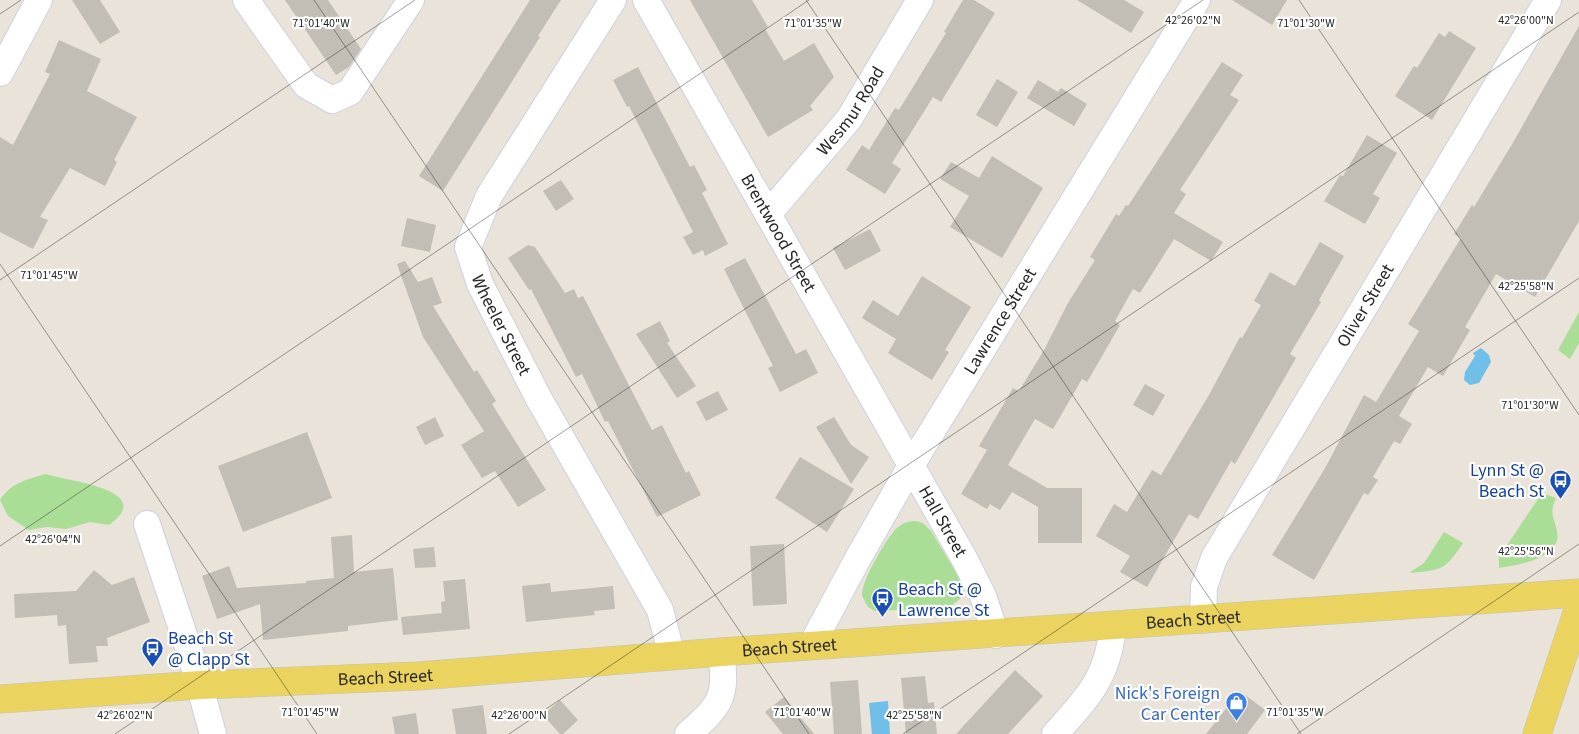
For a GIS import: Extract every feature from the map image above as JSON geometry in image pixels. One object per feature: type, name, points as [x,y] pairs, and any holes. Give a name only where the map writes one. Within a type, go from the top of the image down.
[{"type":"main road","name":"Beach Street","points":[[0,699],[200,686],[418,676],[721,652],[996,635],[1579,594]]},
{"type":"main road","points":[[1538,734],[1579,607]]},
{"type":"street","points":[[0,73],[38,0]]},
{"type":"street","points":[[246,0],[306,84],[332,100],[350,92],[411,0]]},
{"type":"street","name":"Wheeler Street","points":[[613,0],[489,196],[468,246],[480,284],[539,399],[660,610],[672,656]]},
{"type":"street","name":"Brentwood Street","points":[[646,0],[912,464]]},
{"type":"street","name":"Wesmur Road","points":[[769,213],[849,119],[920,0]]},
{"type":"street","name":"Lawrence Street","points":[[811,646],[857,560],[912,464],[1197,0]]},
{"type":"street","name":"Oliver Street","points":[[1203,620],[1204,587],[1214,558],[1548,0]]},
{"type":"street","name":"Hall Street","points":[[912,464],[978,585],[996,635]]},
{"type":"street","points":[[147,524],[200,686],[213,734]]},
{"type":"street","points":[[1056,734],[1085,701],[1100,677],[1110,650],[1112,626]]},
{"type":"street","points":[[688,734],[714,709],[721,698],[725,680],[721,652]]},
{"type":"green space","points":[[1579,312],[1579,343],[1570,359],[1558,350]]},
{"type":"green space","points":[[46,474],[87,484],[116,495],[123,503],[121,513],[109,525],[90,522],[66,529],[47,527],[29,530],[8,516],[0,500],[15,485]]},
{"type":"green space","points":[[1542,493],[1556,498],[1552,512],[1557,532],[1557,541],[1552,549],[1536,559],[1499,568],[1499,557]]},
{"type":"green space","points":[[910,521],[923,523],[931,531],[962,582],[960,599],[948,608],[875,611],[868,607],[862,596],[865,581],[881,550],[897,528]]},
{"type":"green space","points":[[1444,532],[1463,543],[1451,559],[1436,570],[1409,573],[1424,563]]},
{"type":"water","points":[[1481,348],[1489,355],[1491,362],[1479,383],[1470,385],[1464,380],[1465,372],[1475,356],[1473,353]]},
{"type":"water","points":[[888,701],[890,734],[872,734],[869,703]]},
{"type":"building","points":[[72,0],[100,0],[120,32],[100,44]]},
{"type":"building","points":[[285,0],[328,0],[361,49],[349,67],[336,75]]},
{"type":"building","points":[[530,0],[561,0],[538,36],[540,37],[443,191],[419,176]]},
{"type":"building","points":[[690,0],[752,0],[768,27],[765,29],[784,61],[814,43],[834,77],[810,106],[813,110],[768,137]]},
{"type":"building","points":[[963,0],[974,0],[995,13],[941,102],[933,97],[892,163],[901,169],[885,194],[846,170],[862,145],[869,150],[895,108],[899,110],[946,33],[944,32]]},
{"type":"building","points":[[1077,0],[1124,0],[1144,12],[1131,33]]},
{"type":"building","points":[[1232,0],[1287,0],[1272,25]]},
{"type":"building","points":[[1579,26],[1579,221],[1535,297],[1496,274],[1465,327],[1470,330],[1443,376],[1428,367],[1399,416],[1412,424],[1400,444],[1394,441],[1373,477],[1378,480],[1368,495],[1364,493],[1314,580],[1272,555],[1324,470],[1364,395],[1376,402],[1419,331],[1408,324],[1461,238],[1454,234],[1472,205],[1474,207],[1511,146]]},
{"type":"building","points":[[1449,31],[1476,48],[1432,120],[1395,96],[1414,66],[1417,68],[1439,33],[1445,37]]},
{"type":"building","points":[[59,40],[101,59],[87,91],[137,117],[114,160],[117,162],[105,186],[70,168],[40,217],[48,220],[33,249],[0,232],[0,137],[13,145],[50,74],[45,72]]},
{"type":"building","points":[[1222,62],[1243,75],[1230,95],[1239,100],[1180,190],[1186,194],[1174,213],[1223,242],[1211,261],[1174,239],[1140,293],[1133,289],[1115,321],[1120,325],[1087,382],[1082,379],[1053,429],[1035,419],[1008,465],[1047,488],[1082,488],[1082,543],[1038,543],[1038,507],[1012,492],[1000,510],[990,504],[987,509],[961,494],[987,450],[979,446],[1013,388],[1019,391],[1044,350],[1068,303],[1095,260],[1090,257],[1116,214],[1119,216],[1126,205],[1128,206]]},
{"type":"building","points":[[638,67],[690,167],[694,165],[707,190],[702,193],[728,244],[705,256],[703,250],[693,255],[683,237],[693,232],[629,106],[627,107],[613,80]]},
{"type":"building","points":[[997,79],[1018,92],[997,127],[976,115]]},
{"type":"building","points":[[1038,80],[1058,92],[1061,88],[1087,104],[1074,126],[1027,98]]},
{"type":"building","points":[[1367,135],[1397,153],[1373,194],[1380,198],[1365,224],[1324,201],[1340,175],[1343,176]]},
{"type":"building","points":[[992,156],[1043,188],[1002,258],[950,227],[969,196],[940,179],[951,162],[979,178]]},
{"type":"building","points":[[561,180],[574,199],[556,211],[543,191]]},
{"type":"building","points":[[407,218],[436,225],[430,252],[401,246]]},
{"type":"building","points":[[870,229],[881,251],[845,270],[833,248]]},
{"type":"building","points":[[1320,242],[1344,256],[1319,300],[1321,302],[1290,354],[1296,358],[1235,464],[1231,461],[1198,519],[1189,514],[1147,587],[1120,572],[1130,556],[1096,536],[1114,504],[1127,512],[1152,470],[1161,475],[1209,395],[1240,337],[1242,338],[1261,305],[1254,301],[1270,272],[1295,286]]},
{"type":"building","points":[[528,245],[535,247],[565,293],[574,289],[578,298],[583,296],[652,430],[662,425],[686,473],[689,471],[701,495],[657,517],[608,421],[605,422],[582,374],[576,377],[531,289],[529,290],[508,258]]},
{"type":"building","points":[[745,258],[796,354],[806,349],[818,373],[780,392],[768,368],[773,366],[724,269]]},
{"type":"building","points":[[405,261],[418,282],[432,277],[442,303],[433,306],[474,372],[477,370],[496,401],[492,404],[546,490],[518,507],[495,471],[482,478],[461,445],[484,431],[423,337],[397,264]]},
{"type":"building","points":[[922,276],[971,307],[945,350],[949,352],[932,380],[888,353],[896,339],[862,318],[873,300],[898,316]]},
{"type":"building","points":[[660,321],[670,341],[667,343],[696,386],[677,398],[636,334]]},
{"type":"building","points":[[1145,384],[1165,395],[1153,416],[1133,405]]},
{"type":"building","points":[[718,391],[728,410],[706,421],[696,402]]},
{"type":"building","points":[[435,417],[444,436],[425,445],[416,427]]},
{"type":"building","points":[[834,417],[851,445],[869,457],[851,484],[816,427]]},
{"type":"building","points":[[307,432],[332,498],[243,532],[218,466]]},
{"type":"building","points":[[800,457],[854,489],[827,532],[775,498]]},
{"type":"building","points":[[352,535],[354,572],[393,568],[398,620],[348,626],[348,631],[263,640],[260,604],[217,619],[202,576],[229,566],[237,588],[306,583],[306,581],[334,578],[331,537]]},
{"type":"building","points":[[784,544],[787,604],[753,606],[750,546]]},
{"type":"building","points":[[434,547],[436,567],[415,568],[413,549]]},
{"type":"building","points":[[94,570],[112,585],[134,577],[150,622],[107,638],[108,646],[96,646],[98,662],[69,664],[66,625],[58,626],[57,615],[15,618],[14,594],[76,591]]},
{"type":"building","points":[[465,579],[470,629],[403,635],[401,617],[442,613],[441,602],[445,601],[443,581]]},
{"type":"building","points":[[550,583],[551,592],[613,586],[615,609],[594,611],[595,615],[526,622],[522,586]]},
{"type":"building","points":[[1015,670],[1043,696],[1008,734],[956,734]]},
{"type":"building","points":[[925,676],[928,703],[934,702],[937,734],[906,734],[901,678]]},
{"type":"building","points":[[858,680],[862,734],[834,734],[830,682]]},
{"type":"building","name":"Nick's Foreign Car Center","points":[[1240,691],[1265,710],[1247,734],[1206,734]]},
{"type":"building","points":[[784,697],[814,734],[783,734],[765,712]]},
{"type":"building","points":[[560,700],[578,720],[563,734],[560,734],[543,715]]},
{"type":"building","points":[[483,705],[487,734],[456,734],[452,709]]},
{"type":"building","points":[[416,713],[419,734],[395,734],[392,717]]},
{"type":"place","name":"Lynn St @ Beach St","points":[[1560,499]]},
{"type":"place","name":"Beach St @ Lawrence St","points":[[882,618]]},
{"type":"place","name":"Beach St @ Clapp St","points":[[152,667]]},
{"type":"place","name":"Nick's Foreign Car Center","points":[[1236,722]]}]
